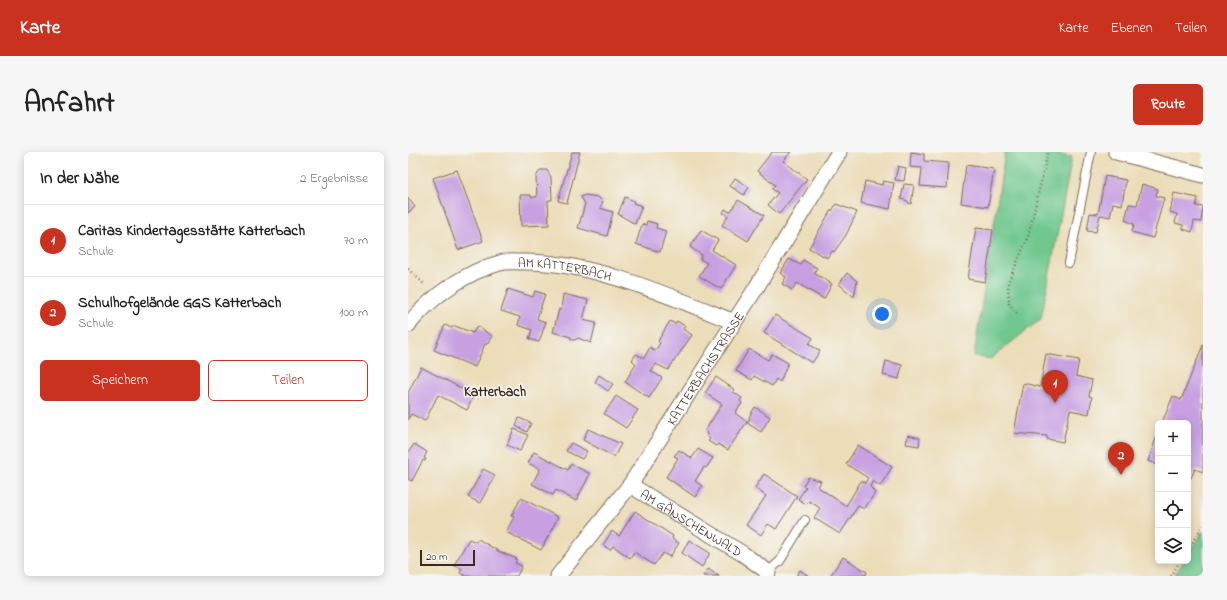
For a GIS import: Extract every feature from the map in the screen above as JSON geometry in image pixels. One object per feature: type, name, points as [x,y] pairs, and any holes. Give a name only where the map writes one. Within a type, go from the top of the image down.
[{"type":"street","name":"KATTERBACHSTRASSE","points":[[558,576],[630,485],[734,322],[839,152]]},
{"type":"street","points":[[1116,152],[1203,175]]},
{"type":"street","name":"AM KATTERBACH","points":[[408,325],[438,297],[467,275],[501,263],[547,262],[655,290],[734,322]]},
{"type":"street","name":"AM GÄNSCHENWALD","points":[[630,485],[743,554],[768,574]]},
{"type":"lane","points":[[1069,263],[1091,152]]},
{"type":"lane","points":[[768,574],[780,561],[805,520]]},
{"type":"path","points":[[1017,313],[1009,304],[1008,283],[1028,237],[1048,152]]},
{"type":"path","points":[[408,269],[438,297]]},
{"type":"path","points":[[1191,544],[1203,525]]},
{"type":"path","points":[[1171,576],[1178,564]]},
{"type":"green space","points":[[1005,152],[1035,152],[1072,157],[1041,319],[990,359],[974,356]]},
{"type":"green space","points":[[1203,531],[1203,576],[1174,576],[1182,564],[1191,564],[1191,549]]},
{"type":"building","points":[[572,152],[580,152],[567,203],[558,201]]},
{"type":"building","points":[[772,152],[791,152],[783,161],[807,179],[779,214],[768,205],[778,193],[772,189],[775,185],[757,171]]},
{"type":"building","points":[[911,152],[924,154],[924,161],[949,163],[947,188],[920,186],[922,168],[910,167]]},
{"type":"building","points":[[966,165],[994,169],[988,207],[961,203]]},
{"type":"building","points":[[898,166],[906,168],[904,181],[895,180]]},
{"type":"building","points":[[457,170],[483,241],[458,250],[433,178]]},
{"type":"building","points":[[540,170],[547,170],[551,177],[552,200],[548,200],[549,225],[521,226],[520,195],[531,195],[531,197],[537,197],[536,177]]},
{"type":"building","points":[[1105,176],[1126,180],[1122,205],[1113,203],[1110,217],[1100,215],[1096,232],[1087,231],[1090,213],[1098,214]]},
{"type":"building","points":[[735,178],[749,187],[744,195],[730,186]]},
{"type":"building","points":[[865,181],[882,185],[883,181],[894,183],[890,209],[861,203]]},
{"type":"building","points":[[904,184],[914,185],[911,204],[908,203],[908,201],[901,199]]},
{"type":"building","points":[[1142,184],[1158,189],[1156,196],[1164,198],[1153,238],[1132,232],[1134,224],[1125,220],[1129,204],[1137,205]]},
{"type":"building","points":[[1174,193],[1198,198],[1196,206],[1203,207],[1201,222],[1194,221],[1192,232],[1183,229],[1183,225],[1175,223],[1177,214],[1170,212]]},
{"type":"building","points":[[585,195],[598,197],[603,202],[600,208],[613,212],[607,236],[578,228],[585,204],[581,197]]},
{"type":"building","points":[[625,197],[634,201],[633,203],[642,206],[635,224],[618,214]]},
{"type":"building","points":[[408,198],[415,207],[408,213]]},
{"type":"building","points":[[738,200],[764,215],[748,241],[722,225],[728,216],[723,213],[725,209],[730,212]]},
{"type":"building","points":[[836,204],[857,212],[846,235],[834,252],[832,251],[827,258],[809,248]]},
{"type":"building","points":[[647,221],[657,224],[656,228],[666,231],[660,252],[636,244],[642,224],[646,225]]},
{"type":"building","points":[[976,228],[993,230],[985,282],[968,279]]},
{"type":"building","points":[[701,230],[718,240],[712,250],[736,265],[721,289],[699,276],[707,263],[700,259],[702,255],[690,247]]},
{"type":"building","points":[[789,259],[801,265],[803,260],[817,268],[814,273],[832,284],[824,299],[797,283],[792,290],[782,284],[786,277],[780,273]]},
{"type":"building","points":[[847,273],[857,281],[854,297],[839,284]]},
{"type":"building","points":[[508,289],[533,297],[535,291],[545,294],[537,319],[546,322],[539,342],[529,339],[532,330],[518,325],[520,317],[501,311]]},
{"type":"building","points":[[563,294],[588,300],[583,320],[596,323],[591,343],[578,338],[575,340],[571,339],[571,337],[553,332],[559,309],[561,310]]},
{"type":"building","points":[[775,315],[813,338],[809,344],[820,351],[812,363],[764,333]]},
{"type":"building","points":[[670,321],[675,324],[677,321],[685,326],[683,329],[692,335],[668,370],[656,364],[651,371],[662,378],[649,398],[625,382],[636,364],[632,360],[636,354],[644,358],[650,347],[655,351],[660,343],[658,341]]},
{"type":"building","points":[[445,325],[451,328],[455,326],[473,333],[477,326],[492,336],[487,344],[485,344],[475,367],[434,350]]},
{"type":"building","points":[[1203,345],[1203,472],[1195,469],[1191,478],[1191,420],[1163,420],[1173,396],[1181,400]]},
{"type":"building","points":[[749,349],[768,360],[772,354],[788,363],[780,382],[776,379],[772,386],[754,376],[752,380],[736,371]]},
{"type":"building","points":[[1046,354],[1079,360],[1076,376],[1092,380],[1089,396],[1092,397],[1089,414],[1070,410],[1063,442],[1047,439],[1047,436],[1014,433],[1023,383],[1040,387]]},
{"type":"building","points":[[886,361],[902,365],[899,379],[883,375]]},
{"type":"building","points":[[421,367],[474,395],[467,410],[438,395],[425,421],[411,414],[408,420],[408,393]]},
{"type":"building","points":[[599,375],[613,384],[608,391],[595,382]]},
{"type":"building","points":[[716,377],[735,390],[733,392],[742,398],[740,401],[742,403],[735,413],[747,422],[728,450],[718,444],[716,446],[708,441],[710,439],[707,436],[706,429],[722,404],[705,393]]},
{"type":"building","points":[[616,396],[638,410],[626,428],[604,414]]},
{"type":"building","points":[[755,407],[770,417],[761,432],[747,423]]},
{"type":"building","points":[[519,418],[531,423],[527,432],[516,426]]},
{"type":"building","points":[[514,429],[528,435],[520,451],[507,445]]},
{"type":"building","points":[[588,429],[621,444],[614,457],[583,440]]},
{"type":"building","points":[[908,435],[920,438],[919,446],[906,444]]},
{"type":"building","points":[[1155,441],[1155,464],[1148,461]]},
{"type":"building","points":[[571,443],[587,451],[582,459],[566,451]]},
{"type":"building","points":[[414,444],[427,452],[424,458],[426,459],[425,461],[423,460],[412,481],[408,479],[408,453]]},
{"type":"building","points":[[858,445],[892,467],[880,486],[873,481],[870,486],[875,493],[864,509],[858,506],[840,534],[814,518],[820,508],[809,501],[806,504],[798,499],[806,487],[803,486],[808,477],[821,481],[818,487],[846,506],[861,481],[865,483],[868,478],[846,464]]},
{"type":"building","points":[[698,449],[713,458],[706,468],[704,467],[695,481],[702,486],[695,497],[666,477],[678,458],[674,456],[679,450],[692,458]]},
{"type":"building","points":[[534,452],[568,470],[571,464],[590,474],[576,501],[556,490],[553,495],[532,484],[540,469],[528,463]]},
{"type":"building","points":[[483,469],[495,475],[480,503],[468,497]]},
{"type":"building","points":[[764,474],[797,496],[776,529],[768,524],[761,535],[746,525],[766,496],[755,488]]},
{"type":"building","points":[[521,498],[558,517],[541,550],[506,532],[514,517],[511,516]]},
{"type":"building","points":[[635,511],[673,536],[672,539],[679,543],[670,557],[663,553],[654,565],[634,552],[630,558],[613,546],[610,550],[603,545],[612,531],[619,536]]},
{"type":"building","points":[[469,539],[476,542],[478,539],[500,552],[517,559],[515,563],[522,566],[517,576],[466,576],[460,573],[462,569],[454,565]]},
{"type":"building","points":[[689,540],[710,553],[702,567],[682,553]]},
{"type":"building","points":[[843,557],[867,572],[865,576],[830,576]]},
{"type":"building","points":[[708,569],[719,576],[703,576]]},
{"type":"building","points":[[800,570],[809,576],[796,576]]},
{"type":"place","name":"Caritas Kindertagesstätte Katterbach","points":[[1055,403]]},
{"type":"place","name":"Schulhofgelände GGS Katterbach","points":[[1121,475]]},
{"type":"district","name":"Katterbach","points":[[495,391]]}]
